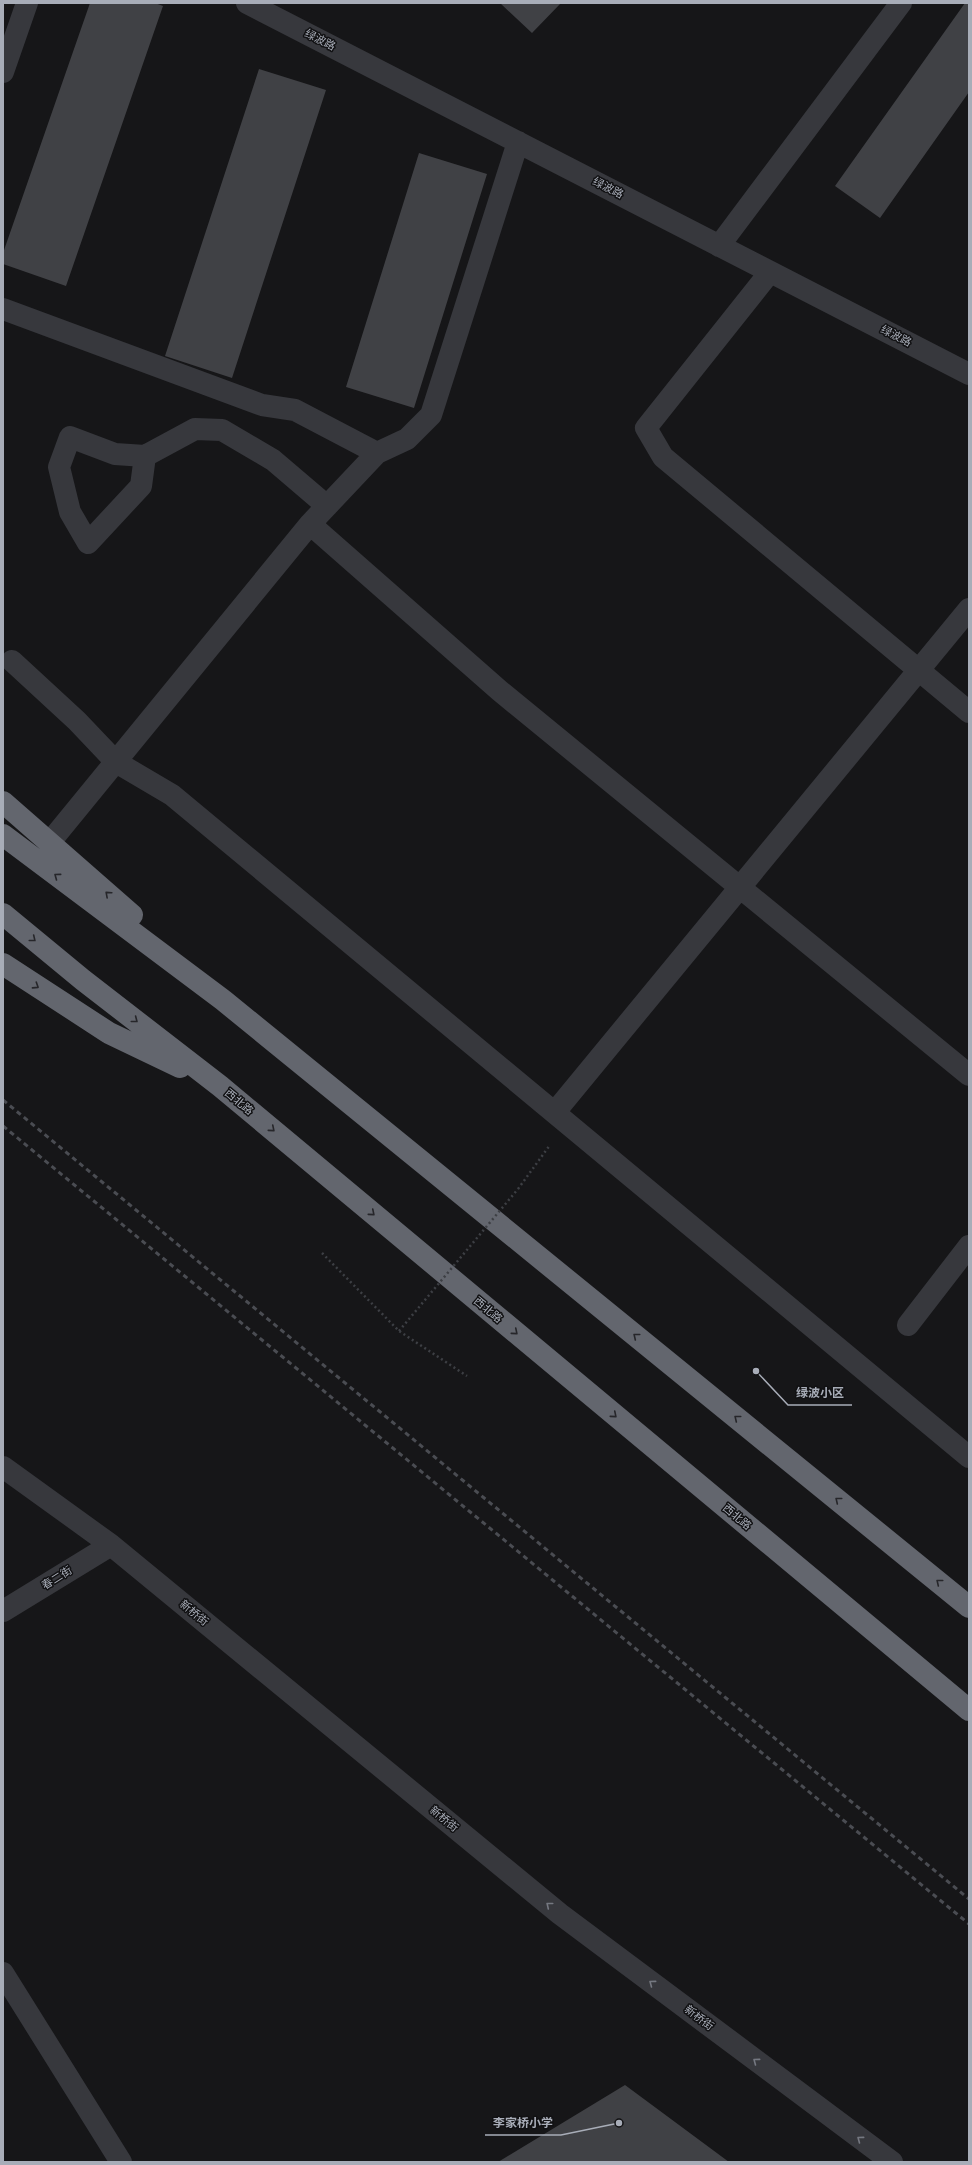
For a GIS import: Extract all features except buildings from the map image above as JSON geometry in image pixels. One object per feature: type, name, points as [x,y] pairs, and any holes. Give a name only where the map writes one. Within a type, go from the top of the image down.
[{"type":"highway","points":[[3,802],[50,842],[241,1014]]},
{"type":"highway","points":[[3,835],[241,1014],[969,1607]]},
{"type":"highway","name":"西北路","points":[[3,914],[83,980],[220,1086],[969,1710]]},
{"type":"highway","points":[[3,964],[109,1033],[220,1086]]},
{"type":"street","points":[[3,72],[26,3]]},
{"type":"street","name":"绿波路","points":[[247,3],[969,374]]},
{"type":"street","points":[[719,246],[901,3]]},
{"type":"street","points":[[50,842],[310,524],[377,453],[407,439],[431,415],[518,142]]},
{"type":"street","points":[[770,272],[646,428],[663,457],[969,712]]},
{"type":"street","points":[[3,309],[262,404],[295,410],[377,453]]},
{"type":"street","points":[[145,456],[141,486],[88,542],[70,512],[58,467],[70,437],[115,454],[145,456],[195,429],[222,430],[273,460],[327,506]]},
{"type":"street","points":[[310,524],[500,691],[969,1075]]},
{"type":"street","points":[[555,1112],[969,609]]},
{"type":"street","points":[[12,661],[77,721],[116,762],[172,795],[969,1457]]},
{"type":"street","points":[[908,1325],[969,1246]]},
{"type":"street","name":"新桥街","points":[[3,1467],[110,1544],[560,1914],[892,2162]]},
{"type":"street","name":"春二街","points":[[3,1611],[110,1544]]},
{"type":"street","points":[[3,1973],[121,2162]]},
{"type":"path","points":[[399,1330],[518,1189],[554,1139]]},
{"type":"path","points":[[322,1253],[399,1330],[467,1376]]},
{"type":"railway","points":[[3,1100],[969,1899]]},
{"type":"railway","points":[[3,1126],[969,1924]]},
{"type":"place","name":"绿波小区","points":[[756,1371]]},
{"type":"place","name":"李家桥小学","points":[[619,2123]]}]
